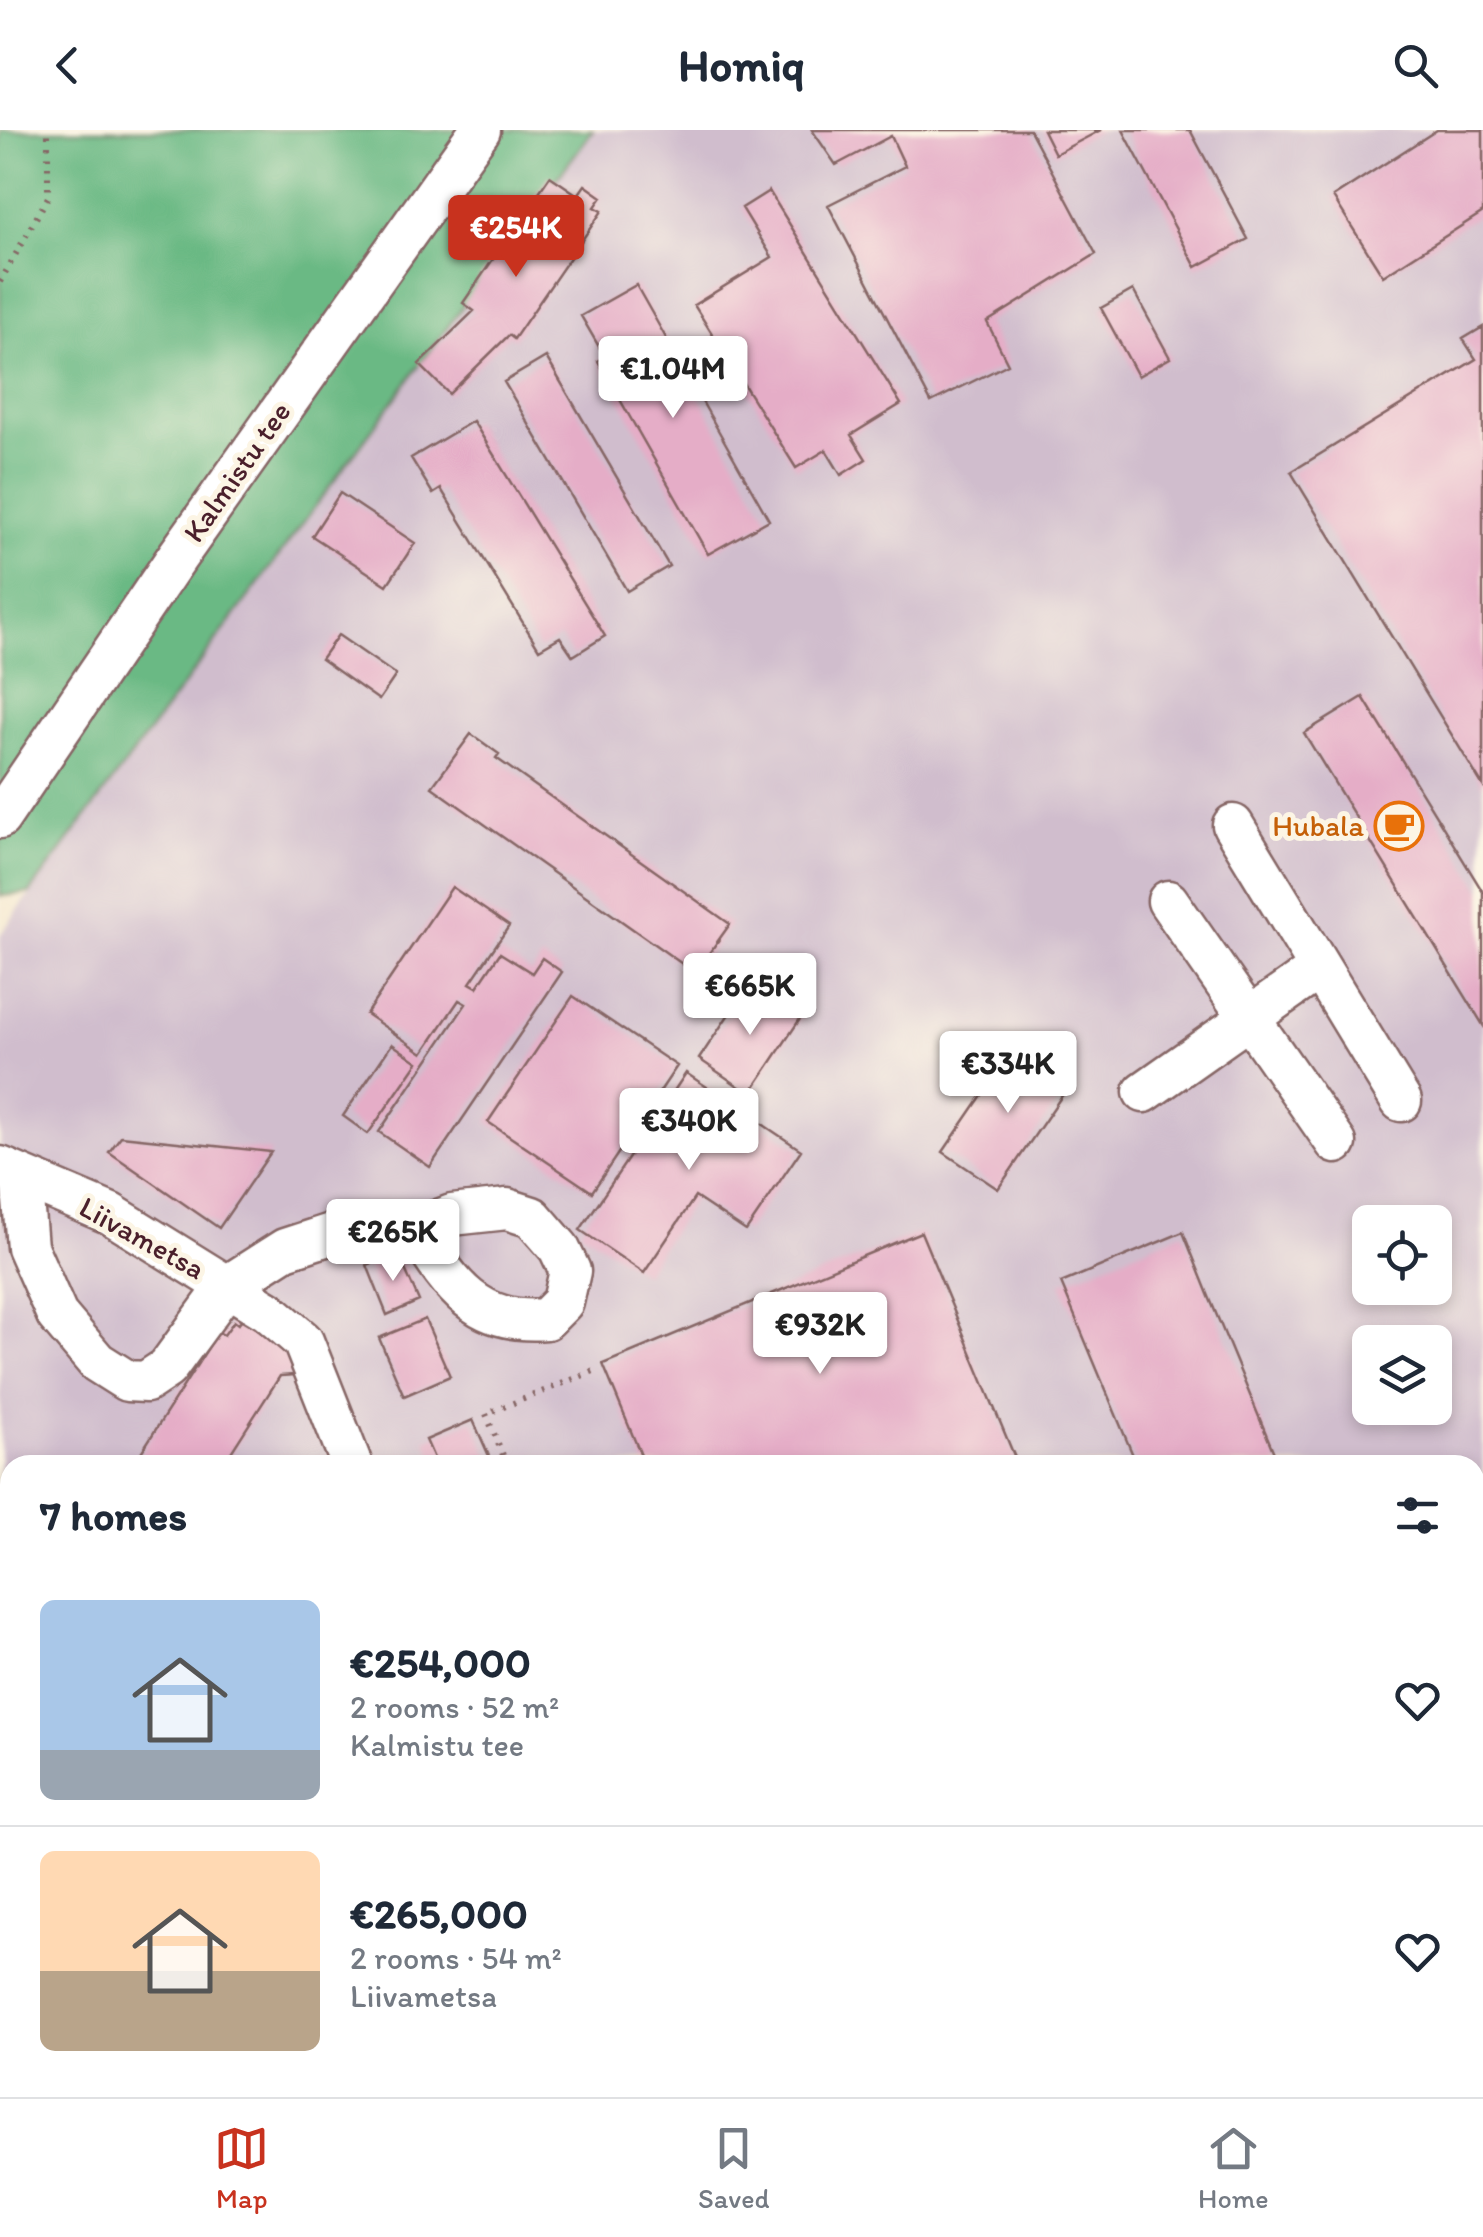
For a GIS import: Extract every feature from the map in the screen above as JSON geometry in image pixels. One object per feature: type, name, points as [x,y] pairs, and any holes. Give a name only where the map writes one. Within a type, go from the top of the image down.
[{"type":"street","name":"Kalmistu tee","points":[[0,818],[177,557],[480,130]]},
{"type":"street","points":[[1233,825],[1401,1101]]},
{"type":"street","points":[[1168,901],[1336,1143]]},
{"type":"street","points":[[1144,1092],[1320,968]]},
{"type":"street","points":[[10,1172],[27,1247],[57,1315],[97,1362],[128,1381],[146,1382],[167,1368],[227,1286],[268,1311],[303,1341],[348,1455]]},
{"type":"street","name":"Liivametsa","points":[[10,1172],[110,1214],[227,1286],[285,1249],[334,1233],[386,1234],[416,1229]]},
{"type":"path","points":[[0,282],[48,197],[48,130]]},
{"type":"path","points":[[503,1455],[486,1414],[598,1369]]},
{"type":"shaded area","points":[[593,130],[1483,130],[1483,1455],[0,1455],[0,935]]},
{"type":"green space","points":[[0,130],[593,130],[30,893],[0,896]]},
{"type":"building","points":[[812,130],[1030,130],[1096,254],[987,322],[1008,364],[931,402],[828,205],[905,166],[891,136],[836,165]]},
{"type":"building","points":[[1043,130],[1101,130],[1055,154]]},
{"type":"building","points":[[1123,130],[1190,130],[1248,239],[1196,267]]},
{"type":"building","points":[[1437,130],[1483,130],[1483,212],[1383,276],[1333,197]]},
{"type":"building","points":[[550,176],[578,195],[585,185],[602,197],[595,207],[602,211],[514,339],[509,335],[449,394],[419,364],[474,311],[463,303]]},
{"type":"building","points":[[769,191],[901,404],[851,435],[866,459],[841,475],[826,450],[796,468],[694,305],[772,257],[742,208]]},
{"type":"building","points":[[636,285],[769,520],[708,554],[598,361],[605,357],[581,316]]},
{"type":"building","points":[[1133,290],[1170,358],[1138,376],[1101,308]]},
{"type":"building","points":[[1483,327],[1483,786],[1291,472],[1476,359],[1463,339]]},
{"type":"building","points":[[546,357],[669,566],[627,591],[504,382]]},
{"type":"building","points":[[473,421],[605,636],[573,656],[560,637],[539,649],[441,489],[433,494],[411,458]]},
{"type":"building","points":[[340,493],[415,543],[387,585],[312,536]]},
{"type":"building","points":[[338,635],[396,675],[379,700],[321,659]]},
{"type":"building","points":[[1363,697],[1483,892],[1483,1025],[1304,733]]},
{"type":"building","points":[[471,734],[499,754],[496,758],[730,924],[695,973],[432,787]]},
{"type":"building","points":[[452,887],[509,926],[470,983],[477,987],[500,953],[532,973],[542,958],[562,972],[430,1167],[379,1132],[466,1004],[459,1000],[423,1053],[366,1014]]},
{"type":"building","points":[[751,981],[802,1016],[750,1094],[699,1059]]},
{"type":"building","points":[[573,996],[677,1066],[592,1192],[488,1122]]},
{"type":"building","points":[[392,1044],[418,1062],[368,1134],[343,1116]]},
{"type":"building","points":[[1017,1044],[1072,1081],[998,1189],[943,1152]]},
{"type":"building","points":[[686,1073],[801,1150],[746,1231],[695,1197],[644,1273],[580,1230]]},
{"type":"building","points":[[121,1136],[271,1152],[219,1228],[109,1152]]},
{"type":"building","points":[[921,1232],[1014,1455],[641,1455],[603,1364]]},
{"type":"building","points":[[1183,1232],[1275,1455],[1133,1455],[1061,1283]]},
{"type":"building","points":[[398,1253],[419,1301],[387,1315],[367,1265]]},
{"type":"building","points":[[242,1319],[290,1351],[295,1375],[280,1376],[229,1455],[139,1455],[218,1332],[224,1335],[234,1321],[238,1324]]},
{"type":"building","points":[[425,1319],[450,1376],[404,1396],[379,1338]]},
{"type":"building","points":[[473,1420],[489,1455],[433,1455],[426,1440]]},
{"type":"place","name":"Hubala","points":[[1399,826]]}]
